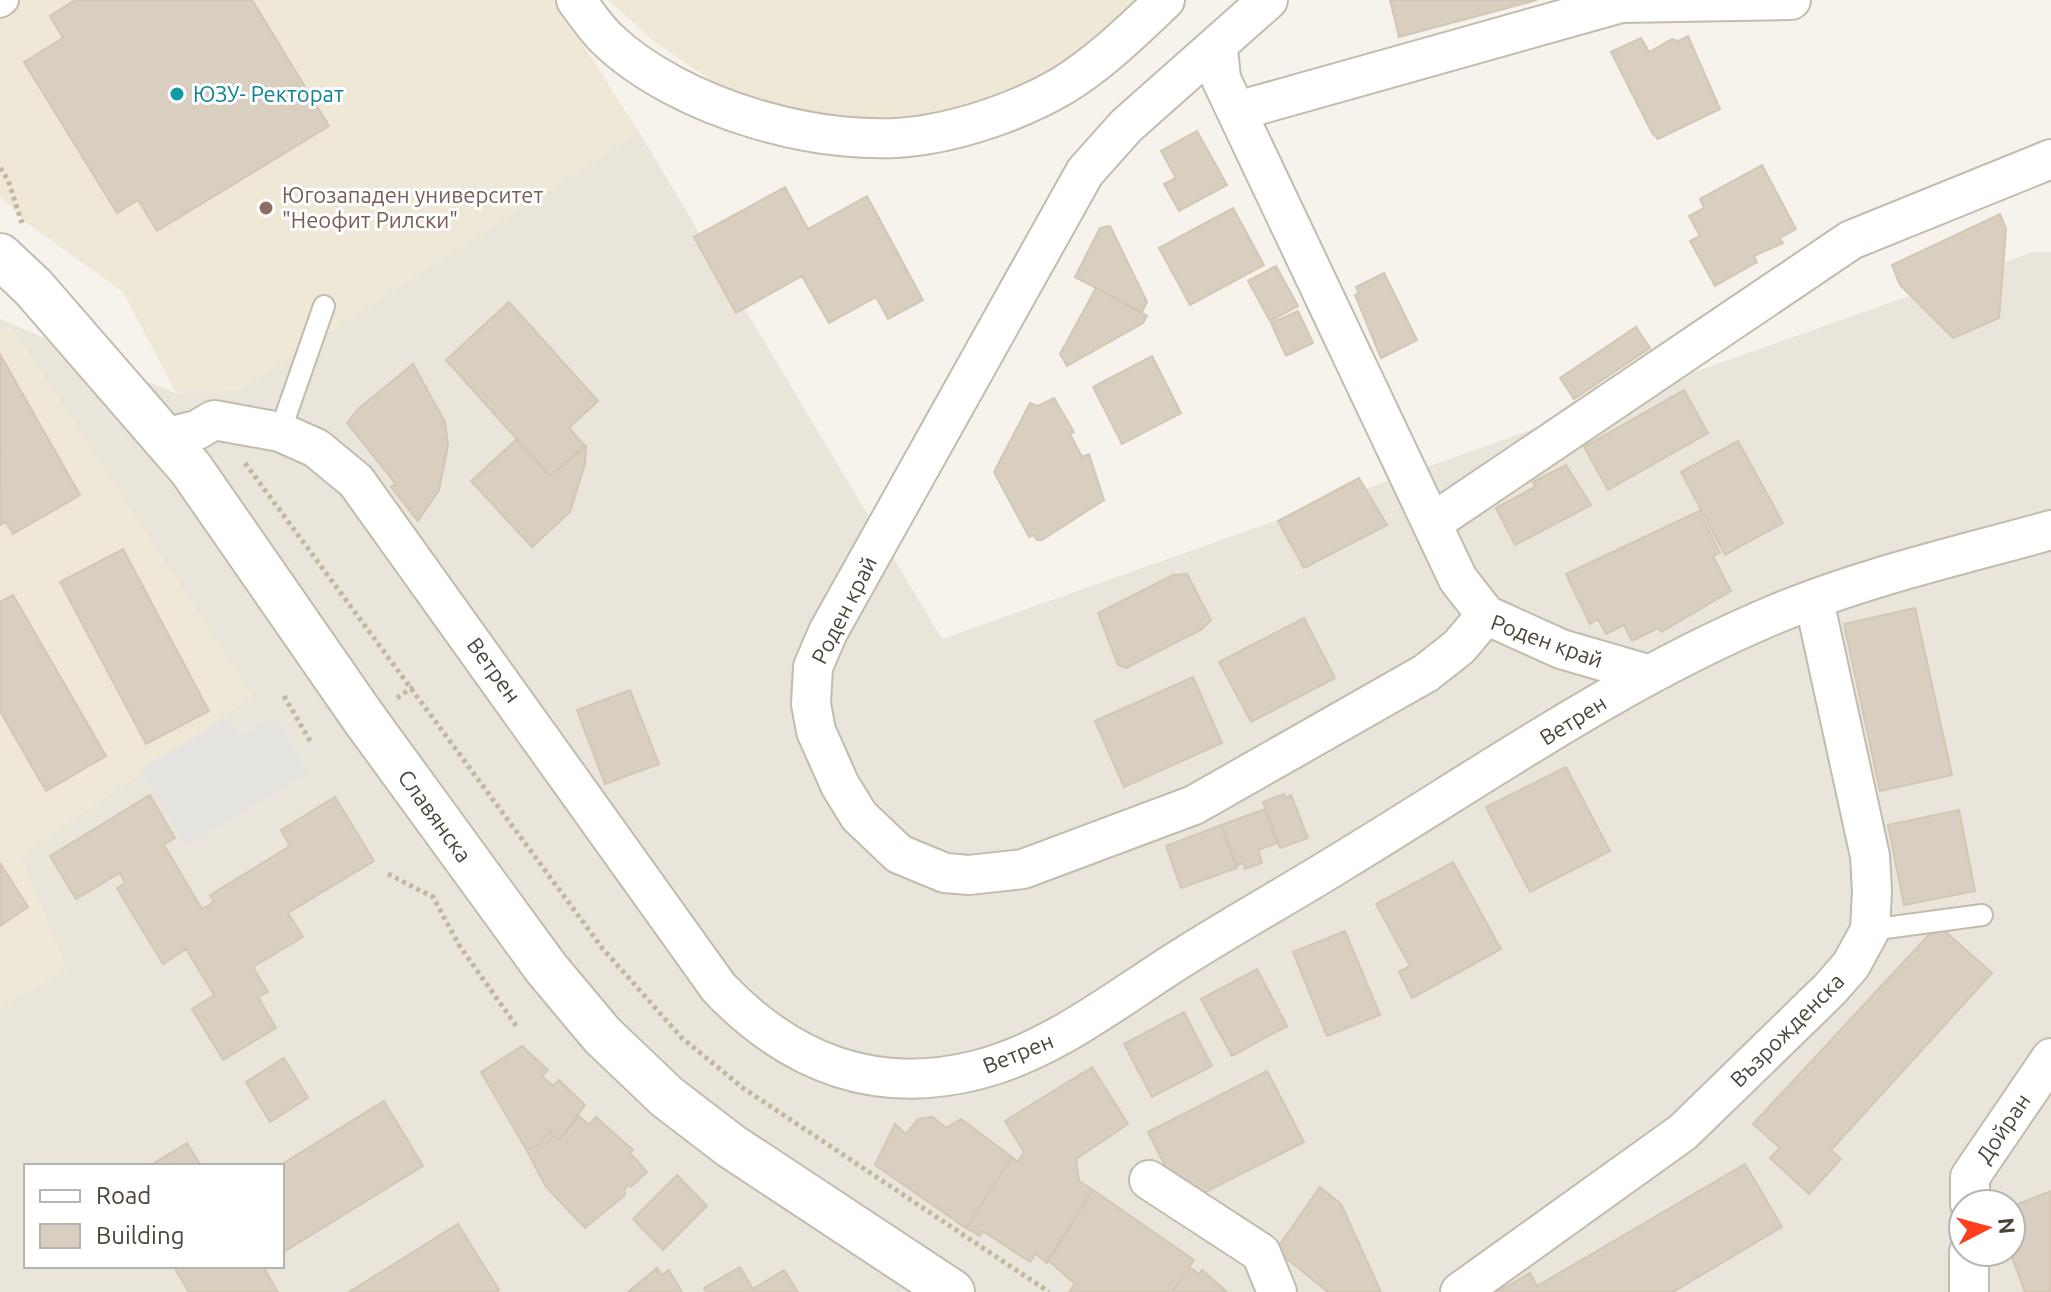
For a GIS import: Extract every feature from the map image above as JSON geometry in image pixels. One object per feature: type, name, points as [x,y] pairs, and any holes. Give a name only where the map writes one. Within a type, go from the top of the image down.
[{"type":"street","points":[[576,0],[606,38],[658,76],[706,99],[754,119],[838,136],[873,137],[924,136],[996,115],[1062,86],[1119,43],[1165,0]]},
{"type":"street","name":"Роден край","points":[[1268,0],[1218,48],[1126,126],[1085,172],[828,632],[813,667],[810,691],[816,731],[825,758],[859,816],[886,845],[911,861],[945,873],[969,875],[1023,869],[1194,805],[1426,673],[1459,647],[1486,615],[1561,649],[1647,674]]},
{"type":"street","points":[[1237,111],[1621,3],[1791,0]]},
{"type":"street","points":[[1218,48],[1221,79],[1458,579],[1486,615]]},
{"type":"street","points":[[1432,523],[1851,240],[2051,159]]},
{"type":"street","name":"Славянска","points":[[0,256],[33,287],[191,469],[363,717],[546,968],[602,1035],[667,1097],[731,1146],[952,1292]]},
{"type":"street","name":"Ветрен","points":[[164,438],[197,430],[214,420],[280,432],[316,448],[356,481],[719,988],[774,1039],[810,1058],[863,1073],[908,1079],[942,1077],[1007,1061],[1056,1039],[1187,954],[1647,674],[1771,615],[2051,530]]},
{"type":"street","name":"Възрожденска","points":[[1460,1292],[1683,1132],[1830,989],[1851,965],[1870,930],[1870,856],[1814,600]]},
{"type":"street","name":"Дойран","points":[[1970,1188],[1970,1177],[2051,1058]]},
{"type":"street","points":[[1149,1180],[1261,1253],[1277,1292]]},
{"type":"street","points":[[1969,1268],[1969,1292]]},
{"type":"lane","points":[[280,432],[324,306]]},
{"type":"lane","points":[[1870,930],[1982,915]]},
{"type":"path","points":[[0,168],[8,180]]},
{"type":"path","points":[[242,459],[413,687],[603,949],[682,1038],[743,1088],[1049,1292]]},
{"type":"path","points":[[395,699],[413,687]]},
{"type":"path","points":[[284,696],[310,741]]},
{"type":"path","points":[[388,874],[433,897],[466,955],[517,1027]]},
{"type":"shaded area","name":"Югозападен университет \"Неофит Рилски\"","points":[[0,0],[554,0],[639,132],[240,389],[177,394],[123,292],[24,221],[0,196]]},
{"type":"shaded area","points":[[608,0],[1142,0],[1066,63],[984,103],[933,113],[867,119],[809,113],[755,100],[718,85],[656,43]]},
{"type":"shaded area","points":[[639,132],[942,639],[2033,252],[2051,252],[2051,1292],[0,1292],[0,319],[177,394],[240,389]]},
{"type":"shaded area","points":[[10,324],[253,696],[21,856],[67,970],[0,1008],[0,330]]},
{"type":"shaded area","points":[[275,717],[308,773],[185,846],[140,769],[228,718],[239,737]]},
{"type":"building","name":"ЮЗУ- Ректорат","points":[[75,0],[252,0],[329,126],[157,231],[138,200],[117,213],[24,62],[63,38],[50,16]]},
{"type":"building","points":[[1390,0],[1537,0],[1399,37]]},
{"type":"building","points":[[1688,36],[1720,109],[1658,139],[1652,133],[1611,52],[1641,38],[1649,52],[1672,39],[1678,41]]},
{"type":"building","points":[[1197,131],[1227,185],[1179,211],[1164,184],[1176,178],[1161,151]]},
{"type":"building","points":[[1762,165],[1796,229],[1780,238],[1783,243],[1754,256],[1757,262],[1715,286],[1690,241],[1700,236],[1689,216],[1704,208],[1700,199]]},
{"type":"building","points":[[785,187],[808,229],[867,196],[923,300],[888,319],[876,297],[829,323],[802,276],[736,313],[694,237]]},
{"type":"building","points":[[1233,208],[1264,265],[1190,305],[1159,248]]},
{"type":"building","points":[[2000,214],[2006,229],[1999,318],[1953,338],[1900,285],[1892,265]]},
{"type":"building","points":[[1110,226],[1147,302],[1142,312],[1075,277],[1100,228]]},
{"type":"building","points":[[1276,266],[1298,306],[1270,321],[1248,281]]},
{"type":"building","points":[[1384,273],[1417,340],[1381,358],[1355,295],[1359,293],[1356,287]]},
{"type":"building","points":[[1096,288],[1147,316],[1143,323],[1067,366],[1060,354]]},
{"type":"building","points":[[509,302],[598,401],[569,428],[585,446],[550,476],[446,360]]},
{"type":"building","points":[[1298,311],[1313,343],[1286,356],[1271,323]]},
{"type":"building","points":[[1636,327],[1650,348],[1574,399],[1560,378]]},
{"type":"building","points":[[1,356],[80,495],[13,534],[6,522],[0,525]]},
{"type":"building","points":[[1152,356],[1181,413],[1122,444],[1093,387]]},
{"type":"building","points":[[413,364],[445,422],[448,445],[439,490],[418,521],[391,487],[396,484],[347,423],[357,410]]},
{"type":"building","points":[[1684,390],[1708,433],[1608,490],[1584,447]]},
{"type":"building","points":[[1054,398],[1074,432],[1070,434],[1082,457],[1089,454],[1104,500],[1042,540],[1037,540],[1033,535],[1029,537],[994,472],[1030,403],[1038,406]]},
{"type":"building","points":[[516,440],[550,476],[586,446],[585,464],[570,512],[532,547],[471,481]]},
{"type":"building","points":[[1738,441],[1783,523],[1725,555],[1681,472]]},
{"type":"building","points":[[1566,465],[1591,505],[1515,545],[1496,508],[1535,487],[1533,482]]},
{"type":"building","points":[[1359,478],[1387,525],[1304,568],[1278,521]]},
{"type":"building","points":[[1699,511],[1720,553],[1713,556],[1731,591],[1661,632],[1658,628],[1632,641],[1624,625],[1606,634],[1598,619],[1590,624],[1566,574]]},
{"type":"building","points":[[123,549],[209,711],[146,744],[60,582]]},
{"type":"building","points":[[1187,574],[1211,620],[1201,630],[1126,668],[1118,665],[1098,613],[1173,575]]},
{"type":"building","points":[[13,595],[106,756],[46,791],[0,711],[0,602]]},
{"type":"building","points":[[1915,608],[1952,775],[1880,791],[1844,624]]},
{"type":"building","points":[[1304,618],[1335,678],[1251,722],[1219,662]]},
{"type":"building","points":[[1193,677],[1222,743],[1124,787],[1095,721]]},
{"type":"building","points":[[630,690],[659,764],[605,784],[577,710]]},
{"type":"building","points":[[1566,767],[1610,851],[1530,892],[1486,807]]},
{"type":"building","points":[[1284,794],[1286,798],[1291,795],[1308,838],[1280,848],[1263,802]]},
{"type":"building","points":[[150,795],[175,838],[164,845],[202,909],[214,902],[210,895],[290,846],[281,830],[335,797],[374,861],[288,913],[303,937],[253,967],[268,992],[258,997],[276,1028],[223,1060],[192,1009],[214,995],[186,949],[163,964],[117,888],[125,883],[120,873],[76,899],[50,856]]},
{"type":"building","points":[[1265,809],[1277,843],[1258,850],[1262,863],[1245,869],[1243,863],[1237,865],[1221,825]]},
{"type":"building","points":[[1959,810],[1975,891],[1904,905],[1888,825]]},
{"type":"building","points":[[1221,825],[1237,868],[1181,888],[1166,846]]},
{"type":"building","points":[[1453,862],[1501,949],[1412,998],[1399,972],[1410,966],[1376,904]]},
{"type":"building","points":[[0,863],[28,907],[0,926]]},
{"type":"building","points":[[1938,925],[1992,973],[1831,1150],[1841,1159],[1809,1194],[1770,1158],[1780,1148],[1753,1124]]},
{"type":"building","points":[[1345,931],[1380,1015],[1327,1036],[1293,952]]},
{"type":"building","points":[[1257,969],[1287,1026],[1232,1056],[1201,999]]},
{"type":"building","points":[[1184,1012],[1212,1066],[1152,1097],[1124,1044]]},
{"type":"building","points":[[522,1046],[548,1070],[542,1076],[553,1086],[559,1080],[585,1105],[559,1140],[549,1131],[539,1145],[526,1149],[481,1072]]},
{"type":"building","points":[[284,1058],[308,1098],[270,1122],[246,1082]]},
{"type":"building","points":[[1092,1067],[1128,1124],[1076,1159],[1079,1181],[1093,1190],[1047,1263],[1036,1254],[1030,1262],[983,1231],[980,1236],[966,1228],[1012,1157],[1018,1162],[1024,1152],[1005,1121]]},
{"type":"building","points":[[1267,1071],[1304,1142],[1184,1203],[1148,1132]]},
{"type":"building","points":[[384,1101],[423,1166],[284,1252],[282,1164]]},
{"type":"building","points":[[579,1116],[589,1125],[596,1117],[633,1150],[630,1153],[647,1172],[631,1187],[628,1185],[625,1195],[585,1228],[546,1187],[526,1149],[539,1145],[549,1131],[559,1140]]},
{"type":"building","points":[[933,1117],[946,1128],[961,1119],[1012,1157],[966,1228],[875,1165],[895,1124],[906,1134],[918,1119]]},
{"type":"building","points":[[187,1143],[200,1164],[152,1164]]},
{"type":"building","points":[[1745,1164],[1782,1227],[1673,1292],[1497,1292],[1530,1273],[1537,1286]]},
{"type":"building","points":[[677,1175],[707,1206],[663,1250],[633,1219]]},
{"type":"building","points":[[1320,1187],[1341,1204],[1381,1292],[1328,1292],[1276,1250]]},
{"type":"building","points":[[1093,1190],[1194,1260],[1172,1292],[1069,1292],[1075,1284],[1048,1260]]},
{"type":"building","points":[[2051,1191],[2051,1292],[2025,1292],[2016,1268],[2027,1268],[2027,1201]]},
{"type":"building","points":[[458,1224],[499,1290],[496,1292],[349,1292]]},
{"type":"building","points":[[740,1267],[753,1289],[784,1270],[798,1292],[706,1292],[704,1288]]},
{"type":"building","points":[[1189,1267],[1199,1274],[1202,1270],[1227,1292],[1172,1292]]},
{"type":"building","points":[[174,1268],[264,1268],[278,1292],[189,1292]]},
{"type":"building","points":[[657,1268],[662,1275],[669,1270],[682,1292],[628,1292]]},
{"type":"place","name":"ЮЗУ- Ректорат","points":[[177,94]]},
{"type":"place","name":"Югозападен университет \"Неофит Рилски\"","points":[[266,208]]}]
